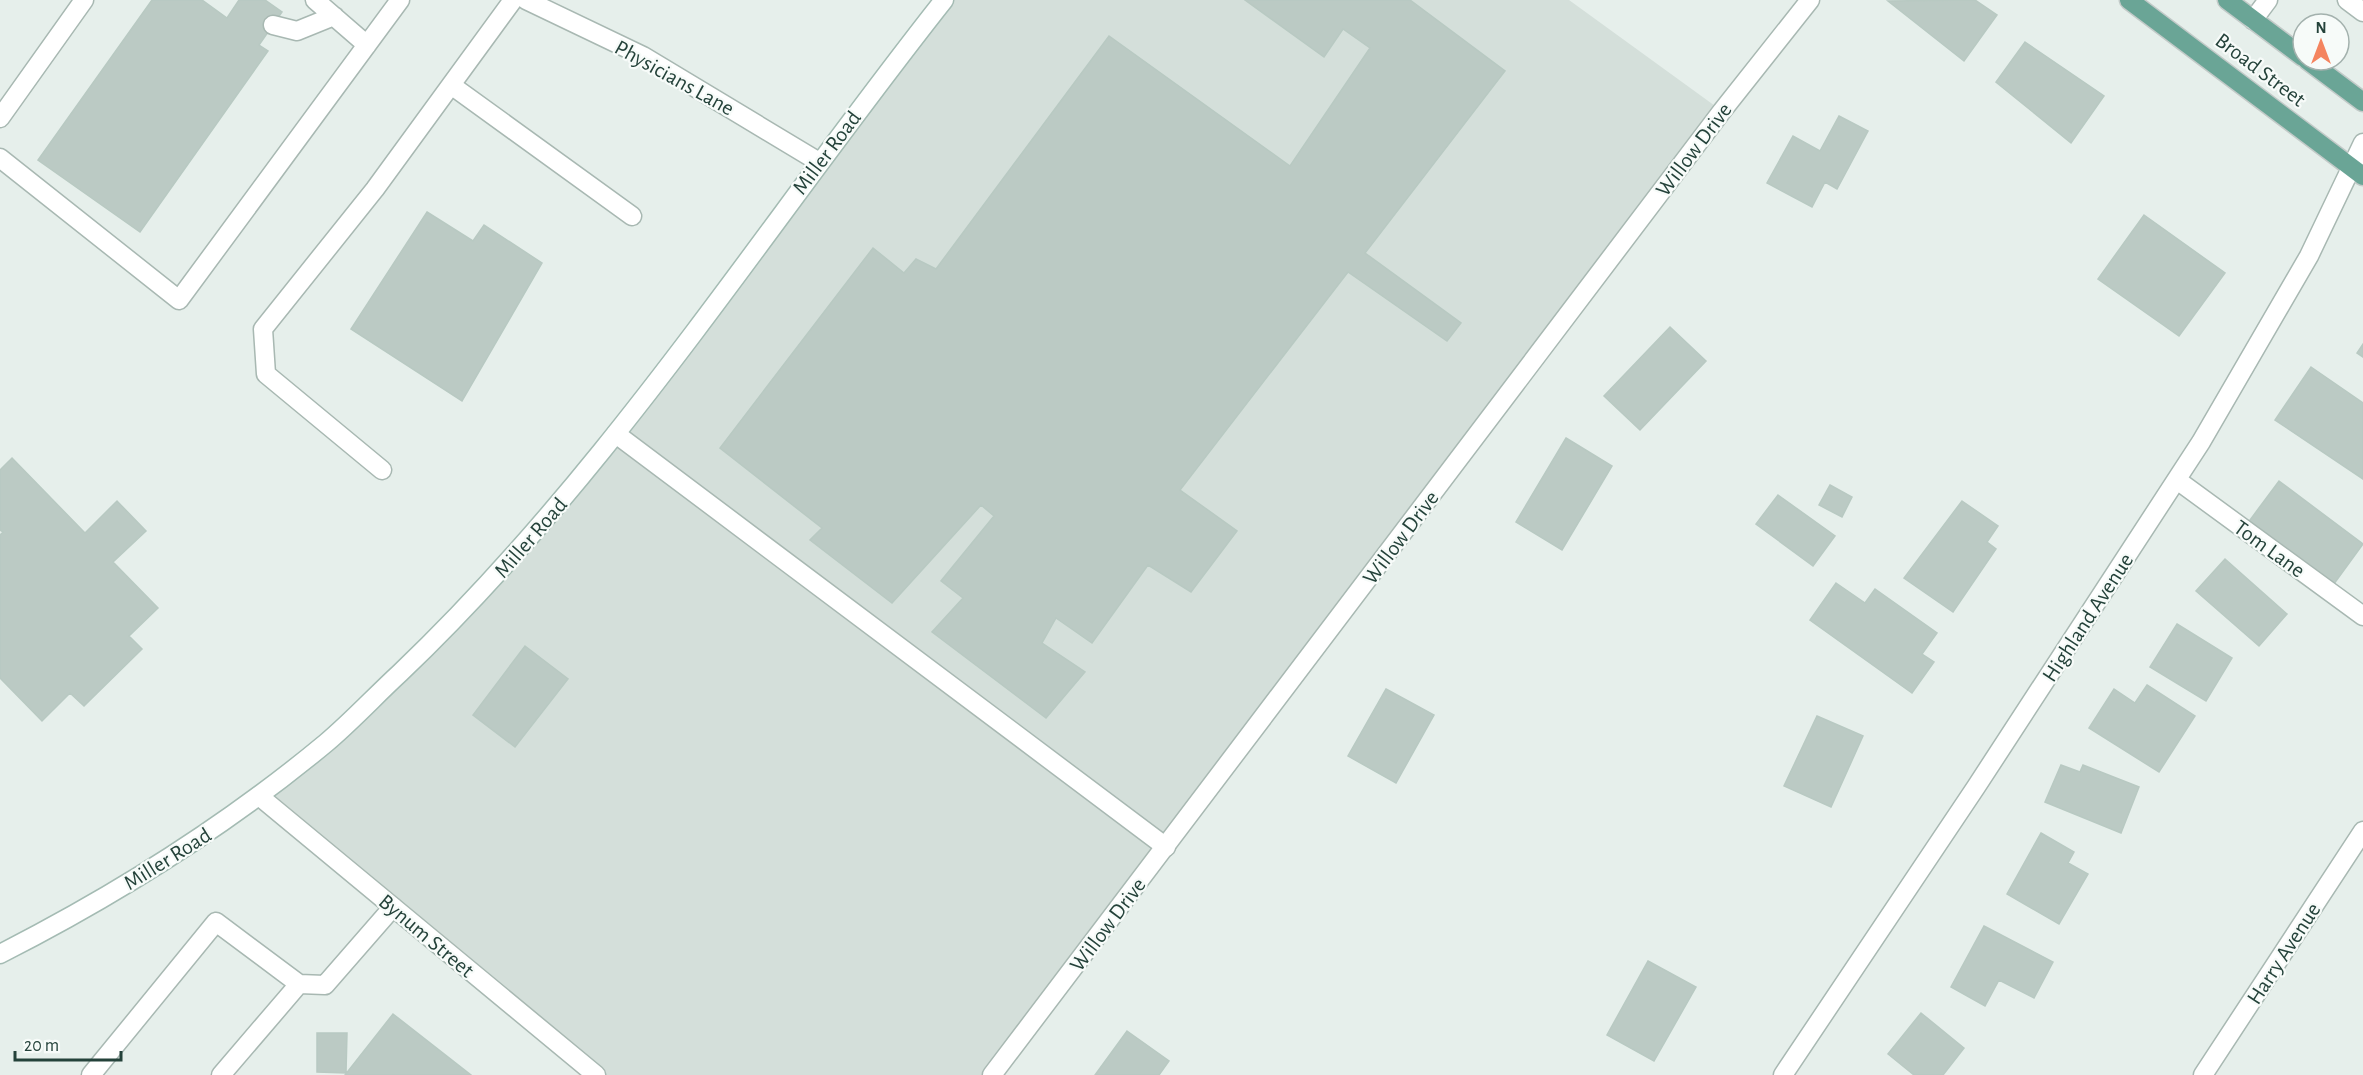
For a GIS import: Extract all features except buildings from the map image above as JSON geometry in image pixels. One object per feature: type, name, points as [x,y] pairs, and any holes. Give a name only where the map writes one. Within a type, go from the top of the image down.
[{"type":"main road","name":"Broad Street","points":[[2129,0],[2357,172]]},
{"type":"main road","name":"Broad Street","points":[[2227,0],[2291,48]]},
{"type":"main road","name":"Broad Street","points":[[2323,72],[2363,102]]},
{"type":"street","points":[[0,118],[84,0]]},
{"type":"street","points":[[315,0],[367,45]]},
{"type":"street","points":[[0,158],[179,300],[399,0]]},
{"type":"street","points":[[382,470],[266,374],[263,329],[375,189],[513,0]]},
{"type":"street","name":"Physicians Lane","points":[[526,0],[644,56],[819,162]]},
{"type":"street","name":"Miller Road","points":[[0,954],[68,919],[195,842],[259,796],[328,741],[454,621],[507,565],[573,488],[944,0]]},
{"type":"street","name":"Willow Drive","points":[[992,1075],[1722,111],[1810,0]]},
{"type":"street","points":[[2253,20],[2268,0]]},
{"type":"street","points":[[2347,0],[2363,12]]},
{"type":"street","points":[[273,25],[297,31],[334,16]]},
{"type":"street","points":[[451,85],[632,216]]},
{"type":"street","name":"Highland Avenue","points":[[1783,1075],[1976,787],[2201,442],[2357,172],[2363,143]]},
{"type":"street","points":[[615,434],[1166,847]]},
{"type":"street","name":"Tom Lane","points":[[2177,480],[2363,616]]},
{"type":"street","name":"Bynum Street","points":[[259,796],[596,1075]]},
{"type":"street","name":"Harry Avenue","points":[[2203,1075],[2363,831]]},
{"type":"street","points":[[91,1075],[216,922],[299,984],[325,985],[393,907]]},
{"type":"street","points":[[221,1075],[299,984]]},
{"type":"shaded area","points":[[944,0],[1569,0],[1722,111],[992,1075],[596,1075],[259,796],[507,565]]}]
